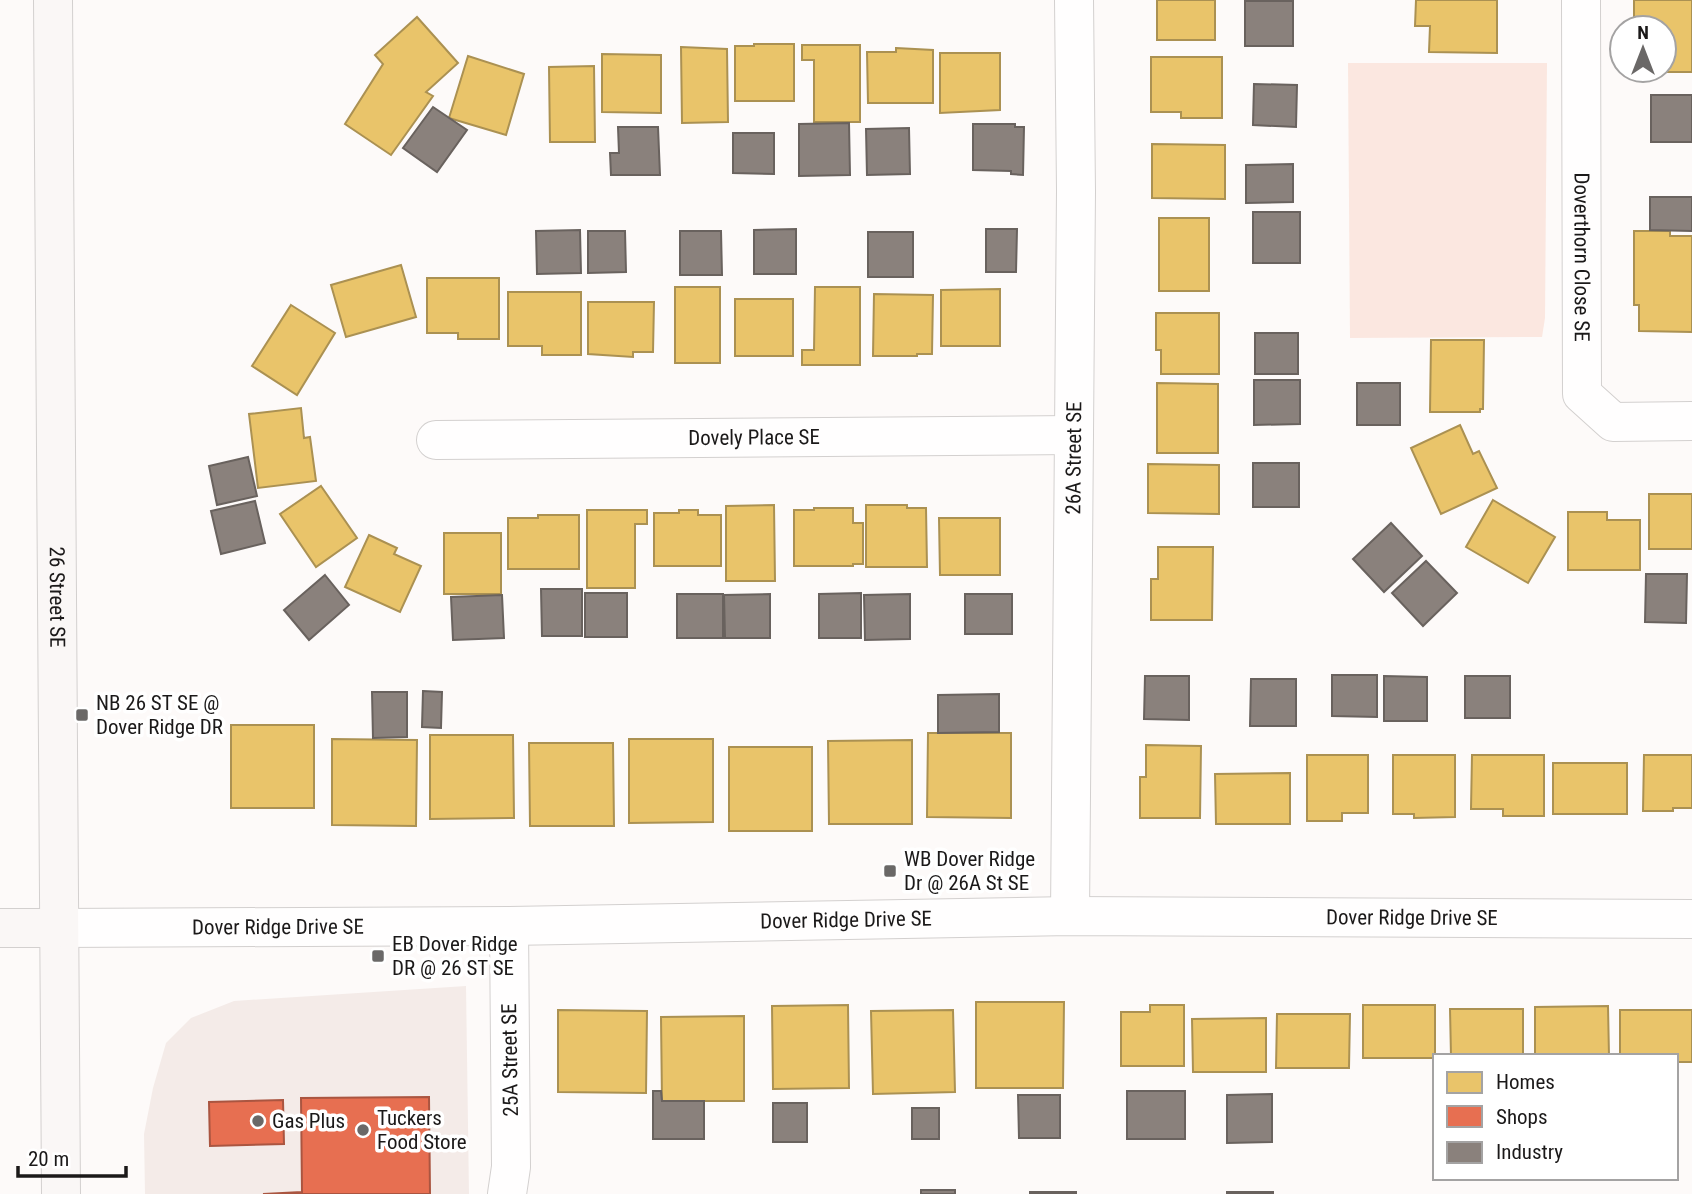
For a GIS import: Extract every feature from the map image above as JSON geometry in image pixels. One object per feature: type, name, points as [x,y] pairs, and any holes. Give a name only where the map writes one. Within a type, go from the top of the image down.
[{"type":"street","name":"26 Street SE","points":[[53,0],[61,1194]]},
{"type":"street","name":"26A Street SE","points":[[1070,916],[1076,191],[1074,0]]},
{"type":"street","name":"Doverthorn Close SE","points":[[1581,0],[1582,394],[1613,422],[1692,421]]},
{"type":"street","name":"Dovely Place SE","points":[[436,440],[1074,435]]},
{"type":"street","name":"Dover Ridge Drive SE","points":[[0,928],[509,926],[1070,916],[1692,919]]},
{"type":"street","name":"25A Street SE","points":[[507,1194],[511,1167],[509,926]]},
{"type":"shaded area","points":[[1348,63],[1547,63],[1545,318],[1542,337],[1350,338]]},
{"type":"shaded area","points":[[466,986],[469,1194],[145,1194],[144,1134],[153,1088],[166,1043],[191,1018],[234,1001]]},
{"type":"building: Homes","points":[[1157,0],[1215,0],[1215,40],[1157,40]]},
{"type":"building: Homes","points":[[1416,0],[1497,0],[1497,53],[1429,52],[1430,26],[1415,26]]},
{"type":"building: Homes","points":[[1634,0],[1692,0],[1692,72],[1678,72],[1678,14],[1634,14]]},
{"type":"building: Homes","points":[[417,17],[458,63],[426,92],[433,96],[391,155],[345,124],[383,64],[375,55]]},
{"type":"building: Homes","points":[[794,44],[794,101],[735,101],[735,46]]},
{"type":"building: Homes","points":[[802,45],[860,45],[860,122],[814,122],[814,60],[802,60]]},
{"type":"building: Homes","points":[[681,47],[727,49],[728,122],[682,123]]},
{"type":"building: Homes","points":[[896,48],[933,50],[933,103],[868,103],[867,52],[896,52]]},
{"type":"building: Homes","points":[[940,53],[1000,53],[1000,110],[940,113]]},
{"type":"building: Homes","points":[[602,54],[661,55],[661,113],[602,112]]},
{"type":"building: Homes","points":[[468,56],[524,74],[506,135],[449,118]]},
{"type":"building: Homes","points":[[1151,57],[1222,57],[1222,118],[1181,118],[1181,112],[1151,112]]},
{"type":"building: Homes","points":[[594,66],[595,142],[550,142],[549,67]]},
{"type":"building: Homes","points":[[1152,144],[1225,145],[1225,199],[1152,198]]},
{"type":"building: Homes","points":[[1159,218],[1209,218],[1209,291],[1159,291]]},
{"type":"building: Homes","points":[[1634,231],[1670,231],[1670,236],[1692,236],[1692,332],[1639,331],[1639,305],[1634,305]]},
{"type":"building: Homes","points":[[401,265],[416,317],[346,337],[331,285]]},
{"type":"building: Homes","points":[[427,278],[499,278],[499,339],[458,339],[458,333],[427,333]]},
{"type":"building: Homes","points":[[675,287],[720,287],[720,363],[675,363]]},
{"type":"building: Homes","points":[[815,287],[860,287],[860,365],[802,365],[802,350],[814,350]]},
{"type":"building: Homes","points":[[1000,289],[1000,346],[941,346],[941,290]]},
{"type":"building: Homes","points":[[508,292],[581,292],[581,355],[542,355],[542,346],[508,346]]},
{"type":"building: Homes","points":[[874,294],[933,295],[932,354],[873,356]]},
{"type":"building: Homes","points":[[735,299],[793,299],[793,356],[735,356]]},
{"type":"building: Homes","points":[[588,302],[654,302],[653,352],[633,352],[633,357],[588,354]]},
{"type":"building: Homes","points":[[291,305],[335,333],[297,395],[252,366]]},
{"type":"building: Homes","points":[[1156,313],[1219,313],[1219,374],[1161,374],[1161,350],[1156,350]]},
{"type":"building: Homes","points":[[1431,340],[1484,340],[1483,409],[1480,409],[1480,412],[1430,412]]},
{"type":"building: Homes","points":[[1157,383],[1218,384],[1218,453],[1157,453]]},
{"type":"building: Homes","points":[[301,408],[304,438],[310,437],[316,481],[258,488],[249,414]]},
{"type":"building: Homes","points":[[1460,425],[1473,454],[1479,451],[1497,488],[1441,514],[1411,448]]},
{"type":"building: Homes","points":[[1148,464],[1219,465],[1219,514],[1148,513]]},
{"type":"building: Homes","points":[[321,486],[357,538],[316,567],[280,514]]},
{"type":"building: Homes","points":[[1649,494],[1692,494],[1692,549],[1649,549]]},
{"type":"building: Homes","points":[[1493,500],[1555,537],[1528,583],[1466,547]]},
{"type":"building: Homes","points":[[774,505],[775,581],[726,581],[726,506]]},
{"type":"building: Homes","points":[[866,505],[926,508],[927,567],[866,567]]},
{"type":"building: Homes","points":[[853,508],[853,523],[863,523],[863,564],[794,566],[794,510]]},
{"type":"building: Homes","points":[[587,510],[647,510],[647,524],[635,524],[635,588],[587,588]]},
{"type":"building: Homes","points":[[679,510],[698,510],[698,515],[721,515],[721,566],[654,566],[654,513],[679,513]]},
{"type":"building: Homes","points":[[1568,512],[1607,512],[1607,520],[1640,520],[1640,570],[1568,570]]},
{"type":"building: Homes","points":[[538,515],[579,515],[579,569],[508,569],[508,518],[538,518]]},
{"type":"building: Homes","points":[[939,518],[1000,518],[1000,575],[940,575]]},
{"type":"building: Homes","points":[[444,533],[501,533],[501,594],[444,594]]},
{"type":"building: Homes","points":[[369,535],[397,548],[394,554],[421,566],[400,612],[345,587]]},
{"type":"building: Homes","points":[[1158,547],[1213,547],[1212,620],[1151,620],[1151,579],[1158,579]]},
{"type":"building: Homes","points":[[231,725],[314,725],[314,808],[231,808]]},
{"type":"building: Homes","points":[[928,733],[1011,733],[1011,818],[927,817]]},
{"type":"building: Homes","points":[[430,735],[513,735],[514,818],[430,819]]},
{"type":"building: Homes","points":[[332,739],[417,740],[416,826],[332,825]]},
{"type":"building: Homes","points":[[629,739],[713,739],[713,822],[629,823]]},
{"type":"building: Homes","points":[[912,740],[912,824],[829,824],[828,741]]},
{"type":"building: Homes","points":[[529,743],[613,743],[614,826],[530,826]]},
{"type":"building: Homes","points":[[1146,745],[1201,746],[1200,818],[1140,818],[1140,777],[1146,777]]},
{"type":"building: Homes","points":[[729,747],[812,747],[812,831],[729,831]]},
{"type":"building: Homes","points":[[1307,755],[1368,755],[1368,813],[1342,813],[1342,821],[1307,821]]},
{"type":"building: Homes","points":[[1393,755],[1455,755],[1455,817],[1414,818],[1414,814],[1393,814]]},
{"type":"building: Homes","points":[[1472,755],[1544,755],[1544,816],[1503,816],[1503,809],[1471,809]]},
{"type":"building: Homes","points":[[1644,755],[1692,755],[1692,808],[1643,811]]},
{"type":"building: Homes","points":[[1553,763],[1627,763],[1627,814],[1553,814]]},
{"type":"building: Homes","points":[[1290,773],[1290,824],[1216,824],[1215,774]]},
{"type":"building: Homes","points":[[976,1002],[1064,1002],[1063,1088],[976,1088]]},
{"type":"building: Homes","points":[[848,1005],[849,1088],[773,1089],[772,1006]]},
{"type":"building: Homes","points":[[1150,1005],[1184,1005],[1184,1066],[1121,1066],[1121,1012],[1150,1012]]},
{"type":"building: Homes","points":[[1363,1005],[1435,1005],[1433,1058],[1363,1058]]},
{"type":"building: Homes","points":[[1608,1006],[1609,1054],[1535,1054],[1535,1007]]},
{"type":"building: Homes","points":[[1450,1009],[1523,1009],[1523,1054],[1451,1054]]},
{"type":"building: Homes","points":[[558,1010],[647,1011],[646,1093],[558,1092]]},
{"type":"building: Homes","points":[[953,1010],[955,1092],[873,1094],[871,1011]]},
{"type":"building: Homes","points":[[1620,1010],[1692,1010],[1692,1062],[1678,1062],[1678,1054],[1620,1054]]},
{"type":"building: Homes","points":[[1277,1014],[1350,1014],[1349,1068],[1276,1068]]},
{"type":"building: Homes","points":[[744,1016],[744,1101],[662,1101],[661,1017]]},
{"type":"building: Homes","points":[[1266,1018],[1266,1072],[1193,1072],[1192,1019]]},
{"type":"building: Shops","points":[[429,1097],[430,1194],[263,1194],[302,1192],[301,1098]]},
{"type":"building: Shops","points":[[283,1100],[284,1144],[210,1146],[209,1102]]},
{"type":"building: Industry","points":[[1245,1],[1293,1],[1293,46],[1245,46]]},
{"type":"building: Industry","points":[[1254,84],[1297,85],[1296,127],[1253,125]]},
{"type":"building: Industry","points":[[1651,95],[1692,95],[1692,142],[1651,142]]},
{"type":"building: Industry","points":[[433,107],[467,130],[437,172],[403,148]]},
{"type":"building: Industry","points":[[849,123],[850,175],[799,176],[799,124]]},
{"type":"building: Industry","points":[[973,124],[1015,124],[1015,127],[1024,127],[1023,175],[1011,174],[1011,171],[973,170]]},
{"type":"building: Industry","points":[[618,127],[658,127],[660,175],[611,175],[610,153],[619,153]]},
{"type":"building: Industry","points":[[909,128],[910,174],[867,175],[866,129]]},
{"type":"building: Industry","points":[[733,133],[774,133],[774,174],[733,173]]},
{"type":"building: Industry","points":[[1293,164],[1293,202],[1246,203],[1246,165]]},
{"type":"building: Industry","points":[[1650,197],[1692,197],[1692,231],[1650,230]]},
{"type":"building: Industry","points":[[1253,212],[1300,212],[1300,263],[1253,263]]},
{"type":"building: Industry","points":[[796,229],[796,274],[754,274],[754,230]]},
{"type":"building: Industry","points":[[986,229],[1017,229],[1016,272],[986,272]]},
{"type":"building: Industry","points":[[580,230],[581,273],[537,274],[536,231]]},
{"type":"building: Industry","points":[[588,231],[625,231],[626,272],[588,273]]},
{"type":"building: Industry","points":[[680,231],[721,231],[722,275],[680,275]]},
{"type":"building: Industry","points":[[868,232],[913,232],[913,277],[868,277]]},
{"type":"building: Industry","points":[[1255,333],[1298,333],[1298,374],[1255,374]]},
{"type":"building: Industry","points":[[1254,380],[1300,380],[1300,424],[1254,425]]},
{"type":"building: Industry","points":[[1357,383],[1400,383],[1400,425],[1357,425]]},
{"type":"building: Industry","points":[[248,457],[257,496],[217,505],[209,466]]},
{"type":"building: Industry","points":[[1253,463],[1299,463],[1299,507],[1253,507]]},
{"type":"building: Industry","points":[[255,501],[265,543],[221,554],[211,511]]},
{"type":"building: Industry","points":[[1391,523],[1422,556],[1384,592],[1353,559]]},
{"type":"building: Industry","points":[[1426,561],[1457,593],[1423,626],[1392,593]]},
{"type":"building: Industry","points":[[1646,574],[1687,574],[1686,623],[1645,622]]},
{"type":"building: Industry","points":[[325,575],[349,605],[309,640],[284,610]]},
{"type":"building: Industry","points":[[541,589],[582,589],[582,636],[542,636]]},
{"type":"building: Industry","points":[[585,593],[627,593],[627,637],[585,637]]},
{"type":"building: Industry","points":[[861,593],[861,638],[819,638],[819,594]]},
{"type":"building: Industry","points":[[677,594],[723,594],[723,638],[677,638]]},
{"type":"building: Industry","points":[[770,594],[770,638],[725,638],[724,595]]},
{"type":"building: Industry","points":[[910,594],[910,639],[865,640],[864,595]]},
{"type":"building: Industry","points":[[965,594],[1012,594],[1012,634],[965,634]]},
{"type":"building: Industry","points":[[502,595],[504,638],[453,640],[451,597]]},
{"type":"building: Industry","points":[[1332,675],[1377,675],[1377,717],[1332,716]]},
{"type":"building: Industry","points":[[1145,676],[1189,676],[1189,720],[1144,719]]},
{"type":"building: Industry","points":[[1384,676],[1427,677],[1427,721],[1384,721]]},
{"type":"building: Industry","points":[[1465,676],[1510,676],[1510,718],[1465,718]]},
{"type":"building: Industry","points":[[1251,679],[1296,679],[1296,726],[1250,726]]},
{"type":"building: Industry","points":[[423,691],[442,692],[441,728],[422,727]]},
{"type":"building: Industry","points":[[372,692],[407,692],[407,737],[373,738]]},
{"type":"building: Industry","points":[[999,694],[999,732],[938,733],[938,695]]},
{"type":"building: Industry","points":[[653,1091],[661,1091],[662,1101],[704,1101],[704,1139],[653,1139]]},
{"type":"building: Industry","points":[[1127,1091],[1185,1091],[1185,1139],[1127,1139]]},
{"type":"building: Industry","points":[[1272,1094],[1272,1142],[1227,1143],[1227,1095]]},
{"type":"building: Industry","points":[[1018,1095],[1060,1095],[1060,1138],[1019,1138]]},
{"type":"building: Industry","points":[[773,1103],[807,1103],[807,1142],[773,1142]]},
{"type":"building: Industry","points":[[912,1108],[939,1108],[939,1139],[912,1139]]},
{"type":"building: Industry","points":[[921,1190],[955,1190],[955,1194],[921,1194]]},
{"type":"building: Industry","points":[[1076,1192],[1076,1194],[1030,1194]]},
{"type":"building: Industry","points":[[1273,1192],[1273,1194],[1227,1194]]},
{"type":"place","name":"NB 26 ST SE @ Dover Ridge DR","points":[[82,715]]},
{"type":"place","name":"WB Dover Ridge Dr @ 26A St SE","points":[[890,871]]},
{"type":"place","name":"EB Dover Ridge DR @ 26 ST SE","points":[[378,956]]},
{"type":"place","name":"Gas Plus","points":[[258,1121]]},
{"type":"place","name":"Tuckers Food Store","points":[[363,1130]]}]
